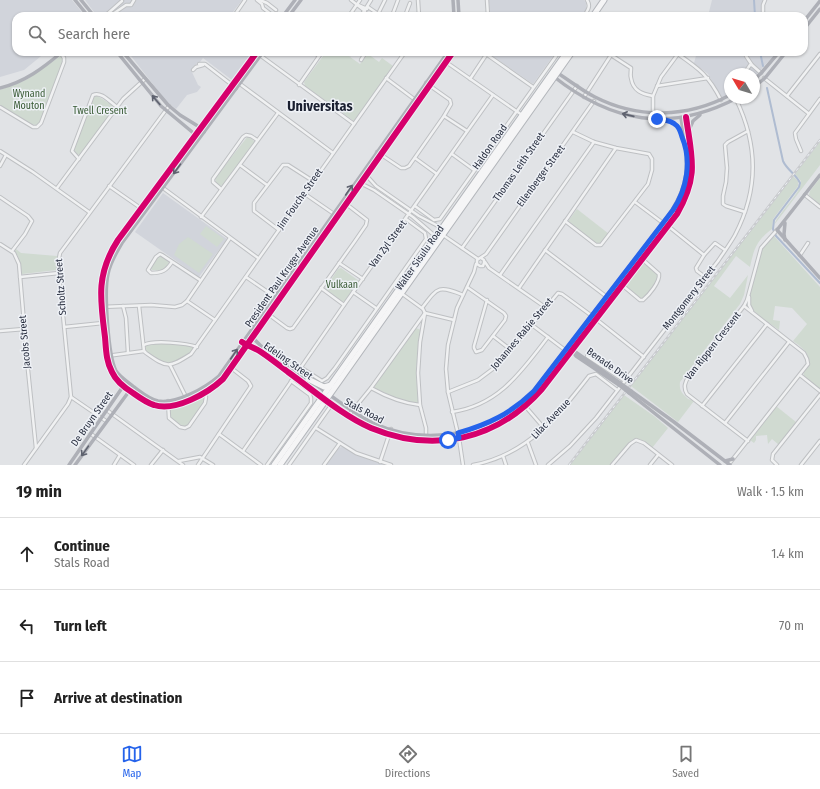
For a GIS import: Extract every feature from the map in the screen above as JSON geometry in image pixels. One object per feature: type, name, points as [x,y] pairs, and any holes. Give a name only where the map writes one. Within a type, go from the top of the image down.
[{"type":"highway","points":[[595,12],[604,0]]},
{"type":"highway","points":[[600,12],[608,0]]},
{"type":"highway","name":"Walter Sisulu Road","points":[[327,393],[524,116],[565,56]]},
{"type":"highway","name":"Walter Sisulu Road","points":[[554,73],[569,56]]},
{"type":"highway","name":"Walter Sisulu Road","points":[[280,465],[331,385],[349,363]]},
{"type":"highway","points":[[308,380],[324,387],[331,385]]},
{"type":"highway","name":"Walter Sisulu Road","points":[[274,465],[324,398]]},
{"type":"street","points":[[75,0],[85,12]]},
{"type":"street","points":[[81,0],[91,12]]},
{"type":"street","points":[[109,12],[122,0],[126,5]]},
{"type":"street","points":[[116,12],[126,5],[131,5],[134,0]]},
{"type":"street","points":[[237,12],[245,0]]},
{"type":"street","points":[[258,0],[267,3],[276,10]]},
{"type":"street","points":[[258,0],[262,4],[263,8],[268,12]]},
{"type":"street","points":[[286,12],[294,0]]},
{"type":"street","points":[[292,12],[301,0]]},
{"type":"street","points":[[351,0],[357,5],[372,12]]},
{"type":"street","points":[[352,12],[360,0]]},
{"type":"street","points":[[364,12],[371,0]]},
{"type":"street","points":[[380,12],[385,0]]},
{"type":"street","points":[[394,12],[398,0]]},
{"type":"street","points":[[418,0],[419,12]]},
{"type":"street","points":[[453,0],[454,12]]},
{"type":"street","points":[[458,0],[459,12]]},
{"type":"street","points":[[488,0],[488,12]]},
{"type":"street","points":[[586,12],[589,6],[587,0]]},
{"type":"street","points":[[763,12],[765,0]]},
{"type":"street","points":[[808,16],[820,1]]},
{"type":"street","points":[[407,12],[410,3]]},
{"type":"street","points":[[808,24],[820,9]]},
{"type":"street","points":[[787,96],[820,54]]},
{"type":"street","points":[[0,88],[28,78],[56,56]]},
{"type":"street","points":[[0,107],[33,127],[39,126],[64,62],[63,56]]},
{"type":"street","points":[[120,56],[156,101],[200,137]]},
{"type":"street","points":[[126,56],[169,106],[184,118],[201,128],[204,132]]},
{"type":"street","name":"President Paul Kruger Avenue","points":[[254,56],[118,240],[107,260],[102,276],[101,294],[107,356],[112,373],[129,391],[151,404],[169,406],[188,401],[219,382],[268,314],[276,298]]},
{"type":"street","points":[[260,56],[354,124]]},
{"type":"street","name":"President Paul Kruger Avenue","points":[[260,56],[122,243],[112,262],[107,281],[107,306],[111,354],[116,371],[127,382],[153,399],[168,401],[186,396],[214,380],[346,204],[445,56]]},
{"type":"street","points":[[299,84],[319,56]]},
{"type":"street","points":[[361,60],[364,56]]},
{"type":"street","name":"Jim Fouche Street","points":[[170,365],[191,354],[197,347],[258,258],[402,56]]},
{"type":"street","name":"President Paul Kruger Avenue","points":[[416,100],[430,86],[450,56]]},
{"type":"street","points":[[470,79],[485,56]]},
{"type":"street","points":[[491,56],[533,87]]},
{"type":"street","name":"Haldon Road","points":[[415,206],[434,220],[440,219],[556,56]]},
{"type":"street","points":[[583,97],[610,56]]},
{"type":"street","points":[[616,56],[630,68],[631,79],[638,91],[640,93],[653,96]]},
{"type":"street","points":[[653,113],[653,96],[674,56]]},
{"type":"street","points":[[681,56],[696,66],[708,78],[721,100],[721,106]]},
{"type":"street","points":[[746,56],[752,65],[765,78],[808,113]]},
{"type":"street","points":[[761,74],[776,56]]},
{"type":"street","points":[[760,82],[783,56]]},
{"type":"street","points":[[442,60],[524,116]]},
{"type":"street","points":[[193,70],[196,67],[203,65],[199,64],[205,64],[236,88]]},
{"type":"street","points":[[748,68],[752,65]]},
{"type":"street","points":[[554,73],[596,98],[622,108],[653,113],[675,113],[691,110],[724,98]]},
{"type":"street","points":[[554,73],[574,91],[606,109],[632,116],[673,122],[678,126],[684,140]]},
{"type":"street","points":[[386,78],[416,100]]},
{"type":"street","points":[[657,86],[708,78]]},
{"type":"street","points":[[57,188],[117,107],[127,95],[145,79]]},
{"type":"street","points":[[236,81],[333,153]]},
{"type":"street","points":[[379,153],[404,169],[408,167],[451,106],[451,101],[426,83]]},
{"type":"street","name":"Thomas Leith Street","points":[[462,248],[577,86]]},
{"type":"street","points":[[79,159],[72,151],[93,95],[99,94],[117,107]]},
{"type":"street","name":"Van Zyl Street","points":[[243,451],[300,367],[493,95]]},
{"type":"street","name":"Ellenberger Street","points":[[480,261],[596,98]]},
{"type":"street","points":[[801,151],[795,132],[820,99]]},
{"type":"street","points":[[665,120],[704,112],[726,104]]},
{"type":"street","name":"Montgomery Street","points":[[548,465],[570,446],[596,418],[621,383],[644,356],[705,277],[734,236],[745,212],[751,190],[753,166],[752,150],[748,131],[744,116],[738,104]]},
{"type":"street","name":"Scholtz Street","points":[[71,397],[59,273],[58,259],[60,253],[169,106]]},
{"type":"street","points":[[683,117],[691,110]]},
{"type":"street","points":[[201,217],[278,112]]},
{"type":"street","points":[[688,133],[692,121],[704,112]]},
{"type":"street","points":[[675,113],[683,117]]},
{"type":"street","points":[[444,116],[467,131]]},
{"type":"street","name":"Stals Road","points":[[607,298],[613,297],[668,226],[685,200],[691,183],[693,165],[688,133],[683,117]]},
{"type":"street","name":"Stals Road","points":[[324,398],[370,427],[405,439],[426,441],[459,438],[479,433],[507,420],[526,406],[542,389],[572,350],[616,285],[679,201],[687,168],[683,117]]},
{"type":"street","points":[[188,128],[192,134],[192,140]]},
{"type":"street","points":[[745,212],[726,206],[723,204],[723,200],[726,175],[726,145],[728,142],[748,131]]},
{"type":"street","points":[[566,221],[596,244],[601,245],[649,181],[652,170],[651,157],[647,154],[594,142],[573,132]]},
{"type":"street","points":[[221,189],[213,182],[213,178],[243,137],[246,135],[257,140]]},
{"type":"street","points":[[500,275],[594,142]]},
{"type":"street","points":[[519,288],[616,148]]},
{"type":"street","points":[[0,151],[57,188],[89,212]]},
{"type":"street","name":"President Paul Kruger Avenue","points":[[306,257],[362,172],[379,153]]},
{"type":"street","points":[[452,154],[474,170]]},
{"type":"street","points":[[0,166],[6,155]]},
{"type":"street","points":[[415,158],[437,174]]},
{"type":"street","points":[[240,165],[267,185]]},
{"type":"street","points":[[279,230],[255,212],[253,209],[254,203],[281,166],[285,165],[313,181]]},
{"type":"street","points":[[362,172],[376,186],[545,307]]},
{"type":"street","points":[[819,275],[776,231],[785,222],[820,175]]},
{"type":"street","points":[[356,181],[374,190],[409,214],[441,233]]},
{"type":"street","points":[[685,181],[691,183]]},
{"type":"street","points":[[158,185],[258,258]]},
{"type":"street","points":[[109,186],[145,212]]},
{"type":"street","points":[[808,191],[809,199]]},
{"type":"street","points":[[305,194],[337,216]]},
{"type":"street","points":[[805,195],[820,207]]},
{"type":"street","points":[[0,197],[28,216],[32,221],[25,234],[12,251],[0,244]]},
{"type":"street","points":[[264,312],[285,327],[292,329],[339,263],[367,222],[365,218],[342,201]]},
{"type":"street","points":[[635,201],[704,255]]},
{"type":"street","points":[[300,367],[320,381],[326,380],[427,237],[425,233],[406,219]]},
{"type":"street","points":[[785,222],[784,234],[786,241]]},
{"type":"street","points":[[663,223],[668,226]]},
{"type":"street","name":"Van Rippen Crescent","points":[[748,441],[686,393],[684,387],[686,381],[744,306],[759,251],[765,242],[776,231]]},
{"type":"street","points":[[102,307],[177,307],[182,305],[187,301],[230,238]]},
{"type":"street","points":[[705,277],[697,271],[696,268],[704,255],[715,243],[725,250]]},
{"type":"street","points":[[799,256],[808,243]]},
{"type":"street","points":[[545,250],[607,298],[613,297]]},
{"type":"street","name":"Jacobs Street","points":[[12,251],[18,260],[36,448]]},
{"type":"street","points":[[172,262],[167,269],[162,272],[150,273],[148,270],[156,256],[159,254],[162,255],[200,280]]},
{"type":"street","points":[[620,280],[622,285],[640,300],[644,299],[660,279],[658,273],[642,260],[639,255]]},
{"type":"street","points":[[636,259],[642,260]]},
{"type":"street","points":[[107,260],[112,262]]},
{"type":"street","points":[[480,261],[481,266]]},
{"type":"street","points":[[480,261],[481,266]]},
{"type":"street","points":[[463,465],[459,438],[452,412],[446,378],[448,345],[454,320],[463,295],[480,261]]},
{"type":"street","points":[[339,263],[363,279]]},
{"type":"street","points":[[481,266],[489,268]]},
{"type":"street","points":[[474,272],[481,266]]},
{"type":"street","points":[[20,277],[59,273]]},
{"type":"street","points":[[246,277],[276,298]]},
{"type":"street","points":[[616,285],[622,285]]},
{"type":"street","points":[[467,286],[487,300],[504,313],[506,316],[505,320],[481,351],[476,352],[474,346],[487,300]]},
{"type":"street","points":[[321,288],[344,305]]},
{"type":"street","points":[[422,308],[431,295],[440,289],[446,288],[463,295]]},
{"type":"street","points":[[749,288],[749,302],[753,313]]},
{"type":"street","points":[[399,291],[422,308],[425,313],[419,358],[420,405],[426,428],[426,441]]},
{"type":"street","points":[[353,292],[376,308]]},
{"type":"street","name":"Johannes Rabie Street","points":[[448,392],[472,384],[501,363],[556,294],[559,293],[594,317]]},
{"type":"street","points":[[187,301],[215,320]]},
{"type":"street","points":[[123,306],[126,318],[128,353]]},
{"type":"street","points":[[139,306],[144,351]]},
{"type":"street","points":[[729,465],[808,364],[805,354],[744,306]]},
{"type":"street","points":[[425,313],[454,320]]},
{"type":"street","points":[[349,415],[371,388],[425,313]]},
{"type":"street","points":[[594,317],[644,356]]},
{"type":"street","name":"Stals Road","points":[[327,393],[374,423],[391,429],[434,436],[458,433],[493,422],[522,402],[534,391],[572,342],[594,317]]},
{"type":"street","points":[[64,327],[103,323],[108,321]]},
{"type":"street","points":[[416,324],[423,327]]},
{"type":"street","points":[[532,324],[566,350]]},
{"type":"street","points":[[702,406],[767,324]]},
{"type":"street","points":[[0,331],[24,329]]},
{"type":"street","name":"Edeling Street","points":[[248,334],[262,347],[327,393]]},
{"type":"street","points":[[492,336],[511,350]]},
{"type":"street","points":[[452,412],[474,406],[500,392],[517,377],[548,337]]},
{"type":"street","points":[[581,337],[577,349],[580,354],[586,357]]},
{"type":"street","name":"Edeling Street","points":[[242,342],[260,352],[324,398]]},
{"type":"street","points":[[553,366],[568,351],[572,350],[572,342]]},
{"type":"street","points":[[725,423],[789,342]]},
{"type":"street","points":[[144,345],[148,343],[166,343],[188,344],[197,347]]},
{"type":"street","name":"Benade Drive","points":[[572,350],[576,356],[621,383]]},
{"type":"street","name":"Benade Drive","points":[[572,350],[586,357],[621,383],[676,430],[720,464]]},
{"type":"street","points":[[107,356],[111,354],[144,351],[162,364],[170,365],[188,401]]},
{"type":"street","points":[[564,360],[571,355],[576,356]]},
{"type":"street","points":[[199,464],[251,386],[248,381],[226,365]]},
{"type":"street","name":"Lilac Avenue","points":[[473,465],[503,456],[528,442],[556,417],[589,376],[596,374],[617,390]]},
{"type":"street","points":[[800,375],[820,391]]},
{"type":"street","points":[[267,465],[311,403],[312,398],[310,395],[291,381]]},
{"type":"street","name":"De Bruyn Street","points":[[69,465],[127,382]]},
{"type":"street","name":"De Bruyn Street","points":[[75,465],[133,386]]},
{"type":"street","points":[[168,401],[169,418],[180,427],[185,428],[189,426],[205,403],[206,397],[201,388]]},
{"type":"street","points":[[371,388],[392,399],[420,405]]},
{"type":"street","name":"Benade Drive","points":[[630,392],[679,426],[729,465]]},
{"type":"street","points":[[777,465],[772,460],[773,454],[820,395]]},
{"type":"street","points":[[24,465],[71,397],[106,421]]},
{"type":"street","points":[[522,402],[544,428]]},
{"type":"street","points":[[289,465],[332,404]]},
{"type":"street","points":[[108,411],[184,465],[186,459]]},
{"type":"street","points":[[676,430],[679,426]]},
{"type":"street","points":[[316,428],[340,444],[356,452],[391,465]]},
{"type":"street","points":[[380,462],[391,429]]},
{"type":"street","points":[[91,434],[134,465]]},
{"type":"street","points":[[219,434],[261,465]]},
{"type":"street","points":[[742,449],[742,437],[747,437],[753,434]]},
{"type":"street","points":[[35,439],[40,442]]},
{"type":"street","points":[[612,465],[634,441],[642,442],[672,465]]},
{"type":"street","points":[[801,465],[820,441]]},
{"type":"street","points":[[528,442],[536,465]]},
{"type":"street","points":[[697,447],[700,442]]},
{"type":"street","points":[[324,465],[340,444]]},
{"type":"street","points":[[151,465],[163,450]]},
{"type":"street","points":[[114,465],[120,455]]},
{"type":"street","points":[[650,465],[658,455]]},
{"type":"street","points":[[503,456],[506,465]]},
{"type":"street","points":[[197,458],[199,464]]},
{"type":"street","points":[[179,461],[203,458],[213,465]]},
{"type":"street","points":[[723,459],[726,461],[733,459]]},
{"type":"shaded area","points":[[0,0],[72,0],[82,12],[12,12],[12,56],[41,56],[24,70],[0,77]]},
{"type":"shaded area","points":[[85,0],[242,0],[233,12],[94,12]]},
{"type":"shaded area","points":[[489,0],[584,0],[586,3],[585,12],[490,12]]},
{"type":"shaded area","points":[[712,0],[763,0],[762,12],[709,12]]},
{"type":"shaded area","points":[[131,56],[250,56],[234,80],[203,58],[191,70],[198,85],[201,87],[197,92],[187,95],[176,109],[166,101]]},
{"type":"shaded area","points":[[492,56],[553,56],[533,84]]},
{"type":"shaded area","points":[[696,56],[773,56],[760,70],[760,68],[724,68],[724,97],[722,98],[708,74],[694,63]]},
{"type":"shaded area","points":[[163,193],[227,239],[199,277],[135,232]]},
{"type":"shaded area","points":[[342,447],[385,465],[326,465],[338,448]]},
{"type":"green space","name":"Wynand Mouton","points":[[61,56],[63,56],[65,59],[39,124],[36,125],[31,124],[0,105],[0,90],[26,80]]},
{"type":"green space","points":[[323,56],[349,56],[360,64],[366,56],[371,56],[379,62],[382,58],[393,66],[354,121],[305,86],[304,82]]},
{"type":"green space","name":"Twell Cresent","points":[[96,95],[112,105],[114,109],[82,154],[76,155],[73,152],[93,99]]},
{"type":"green space","points":[[248,136],[255,142],[223,185],[220,186],[216,183],[215,178]]},
{"type":"green space","points":[[820,142],[820,165],[774,225],[780,214],[798,191],[801,181],[795,174]]},
{"type":"green space","points":[[793,176],[798,181],[798,186],[773,219],[772,229],[762,237],[756,246],[750,267],[736,256],[714,286],[730,298],[748,275],[744,295],[740,304],[680,382],[680,388],[683,393],[688,399],[694,401],[678,422],[631,386]]},
{"type":"green space","points":[[820,178],[820,205],[809,195],[810,191]]},
{"type":"green space","points":[[577,209],[609,234],[602,244],[598,245],[569,222]]},
{"type":"green space","points":[[206,226],[224,239],[217,247],[200,234]]},
{"type":"green space","points":[[773,235],[820,287],[820,390],[804,377],[804,372],[808,363],[808,356],[803,349],[793,341],[807,324],[792,308],[775,306],[773,320],[780,321],[779,330],[761,317],[752,308],[750,303],[751,289],[762,246]]},
{"type":"green space","points":[[188,237],[213,254],[199,273],[174,255],[179,244]]},
{"type":"green space","points":[[16,249],[21,253],[57,256],[57,270],[22,274],[18,256],[14,251]]},
{"type":"green space","points":[[161,255],[169,262],[165,269],[161,271],[152,270],[150,268],[158,256]]},
{"type":"green space","points":[[642,263],[658,273],[660,278],[645,298],[641,300],[625,287]]},
{"type":"green space","name":"Vulkaan","points":[[341,268],[359,281],[359,284],[346,301],[341,302],[326,292],[325,289],[338,269]]},
{"type":"green space","points":[[416,328],[421,330],[416,371],[418,403],[393,397],[375,388],[375,385]]},
{"type":"green space","points":[[150,343],[190,345],[194,350],[180,360],[163,364],[146,351],[146,346]]},
{"type":"green space","points":[[624,395],[654,416],[668,428],[652,448],[640,439],[632,440],[611,465],[570,465]]},
{"type":"green space","points":[[203,396],[205,403],[188,426],[185,427],[173,420],[170,414],[171,407]]},
{"type":"green space","points":[[776,406],[796,422],[779,445],[772,439],[768,444],[767,435],[756,436],[754,443],[750,440]]},
{"type":"waterway","points":[[754,0],[755,12]]},
{"type":"waterway","points":[[761,56],[763,66]]},
{"type":"waterway","points":[[767,88],[783,161],[800,183],[799,187],[774,220],[773,229],[776,236],[820,283]]},
{"type":"railway","points":[[569,465],[820,140]]},
{"type":"cycle path","points":[[254,56],[118,240],[106,264],[101,287],[101,299],[106,350],[110,368],[121,384],[154,405],[172,406],[181,404],[209,390],[223,379],[450,56]]},
{"type":"cycle path","points":[[242,342],[264,354],[350,417],[371,428],[395,436],[418,440],[441,441],[485,431],[505,420],[524,406],[542,389],[677,214],[689,188],[692,167],[692,156],[686,117]]},
{"type":"district","name":"Universitas","points":[[320,106]]},
{"type":"route","points":[[448,440],[459,438],[458,433],[493,422],[502,417],[534,391],[679,201],[683,190],[687,168],[684,140],[678,126],[673,122],[657,119]]}]
